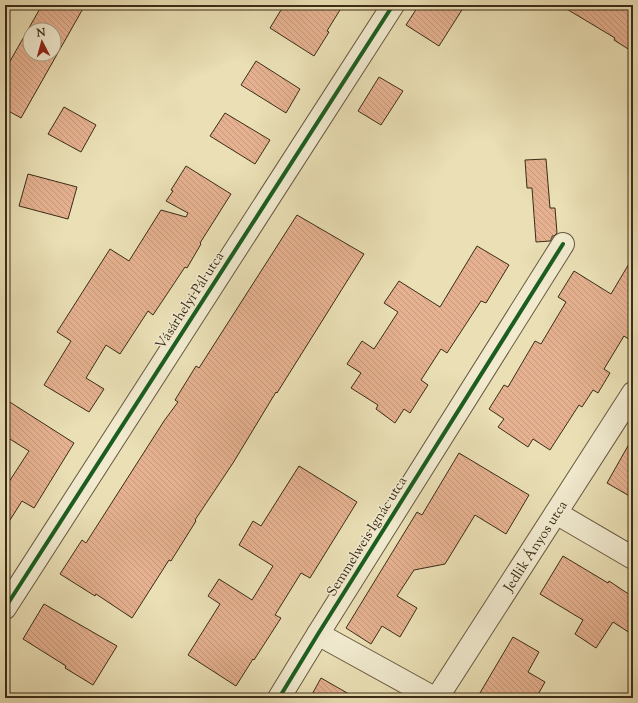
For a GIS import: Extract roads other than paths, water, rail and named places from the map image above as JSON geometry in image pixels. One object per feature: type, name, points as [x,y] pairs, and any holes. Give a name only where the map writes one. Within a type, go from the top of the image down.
[{"type":"street","name":"Vásárhelyi Pál utca","points":[[5,608],[393,5]]},
{"type":"street","name":"Semmelweis Ignác utca","points":[[279,698],[563,244]]},
{"type":"street","name":"Jedlik Ányos utca","points":[[437,698],[633,393]]},
{"type":"street","points":[[556,513],[633,558]]},
{"type":"street","points":[[318,634],[434,698]]}]
